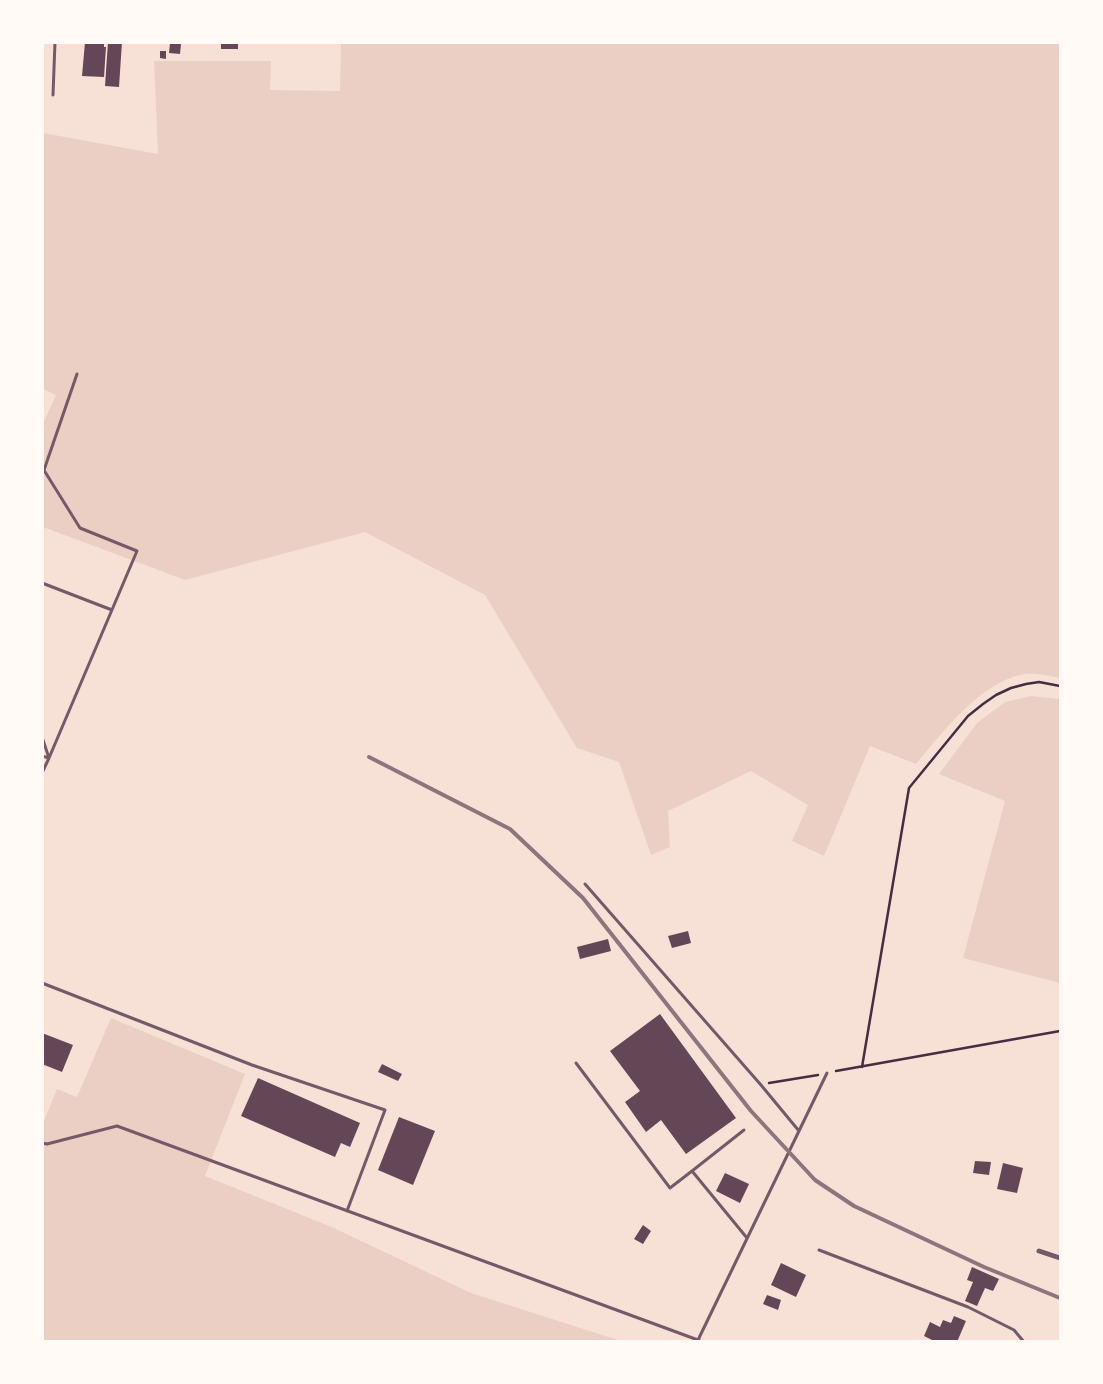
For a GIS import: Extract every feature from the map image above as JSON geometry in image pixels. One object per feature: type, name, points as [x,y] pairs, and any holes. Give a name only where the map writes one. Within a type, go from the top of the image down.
[{"type":"street","points":[[1039,1251],[1060,1258]]},
{"type":"lane","points":[[53,95],[55,42]]},
{"type":"lane","points":[[42,773],[137,551],[80,528],[43,468],[77,374]]},
{"type":"lane","points":[[42,583],[112,610]]},
{"type":"lane","points":[[42,738],[49,758]]},
{"type":"lane","points":[[42,756],[49,758]]},
{"type":"lane","points":[[585,884],[799,1131]]},
{"type":"lane","points":[[42,983],[252,1065],[385,1110],[346,1211]]},
{"type":"lane","points":[[576,1064],[670,1188],[744,1130]]},
{"type":"lane","points":[[42,1143],[47,1144],[117,1126],[700,1341],[747,1238],[828,1073]]},
{"type":"lane","points":[[692,1172],[747,1238]]},
{"type":"lane","points":[[819,1250],[968,1307],[1014,1330],[1024,1342]]},
{"type":"path","points":[[862,1067],[909,788],[968,716],[983,704],[1011,688],[1026,684],[1039,682],[1060,686]]},
{"type":"path","points":[[761,1085],[1060,1031]]},
{"type":"shaded area","points":[[341,43],[1060,43],[1060,678],[1025,674],[993,687],[978,697],[951,723],[916,764],[870,746],[824,856],[792,841],[808,805],[751,771],[668,811],[670,847],[651,855],[619,762],[577,748],[485,595],[365,532],[185,580],[43,527],[43,424],[56,395],[43,389],[43,133],[158,154],[154,61],[271,61],[270,90],[340,91]]},
{"type":"shaded area","points":[[1031,696],[1060,699],[1060,983],[963,958],[1005,801],[939,774],[977,723],[1005,702]]},
{"type":"shaded area","points":[[111,1018],[245,1074],[205,1176],[334,1228],[471,1293],[621,1341],[43,1341],[42,1126],[57,1089],[77,1097]]},
{"type":"building","points":[[85,42],[104,42],[104,47],[106,47],[104,77],[82,76]]},
{"type":"building","points":[[108,42],[122,42],[119,87],[105,86]]},
{"type":"building","points":[[221,42],[238,42],[238,49],[221,49]]},
{"type":"building","points":[[170,43],[181,44],[180,54],[169,53]]},
{"type":"building","points":[[160,51],[166,51],[166,59],[160,58]]},
{"type":"building","points":[[688,931],[691,943],[672,948],[668,936]]},
{"type":"building","points":[[608,939],[611,951],[580,959],[577,947]]},
{"type":"building","points":[[660,1014],[736,1118],[686,1154],[661,1120],[646,1132],[625,1102],[640,1091],[610,1051]]},
{"type":"building","points":[[42,1033],[73,1045],[62,1072],[42,1064]]},
{"type":"building","points":[[382,1064],[402,1074],[398,1081],[378,1072]]},
{"type":"building","points":[[258,1078],[360,1123],[350,1147],[341,1143],[335,1157],[241,1116]]},
{"type":"building","points":[[399,1117],[435,1131],[413,1185],[378,1170]]},
{"type":"building","points":[[975,1161],[991,1162],[989,1175],[973,1173]]},
{"type":"building","points":[[1003,1163],[1023,1168],[1017,1193],[997,1189]]},
{"type":"building","points":[[725,1173],[749,1184],[740,1203],[716,1191]]},
{"type":"building","points":[[643,1225],[651,1231],[643,1244],[634,1239]]},
{"type":"building","points":[[781,1263],[806,1275],[796,1297],[771,1285]]},
{"type":"building","points":[[972,1267],[999,1279],[993,1291],[985,1288],[977,1306],[965,1301],[973,1282],[967,1280]]},
{"type":"building","points":[[767,1295],[781,1300],[778,1310],[763,1304]]},
{"type":"building","points":[[954,1316],[966,1321],[957,1342],[936,1342],[924,1336],[930,1322],[940,1327],[943,1320],[951,1323]]},
{"type":"railway","points":[[369,757],[510,829],[583,898],[751,1111],[815,1180],[854,1206],[984,1267],[1060,1298]]}]
